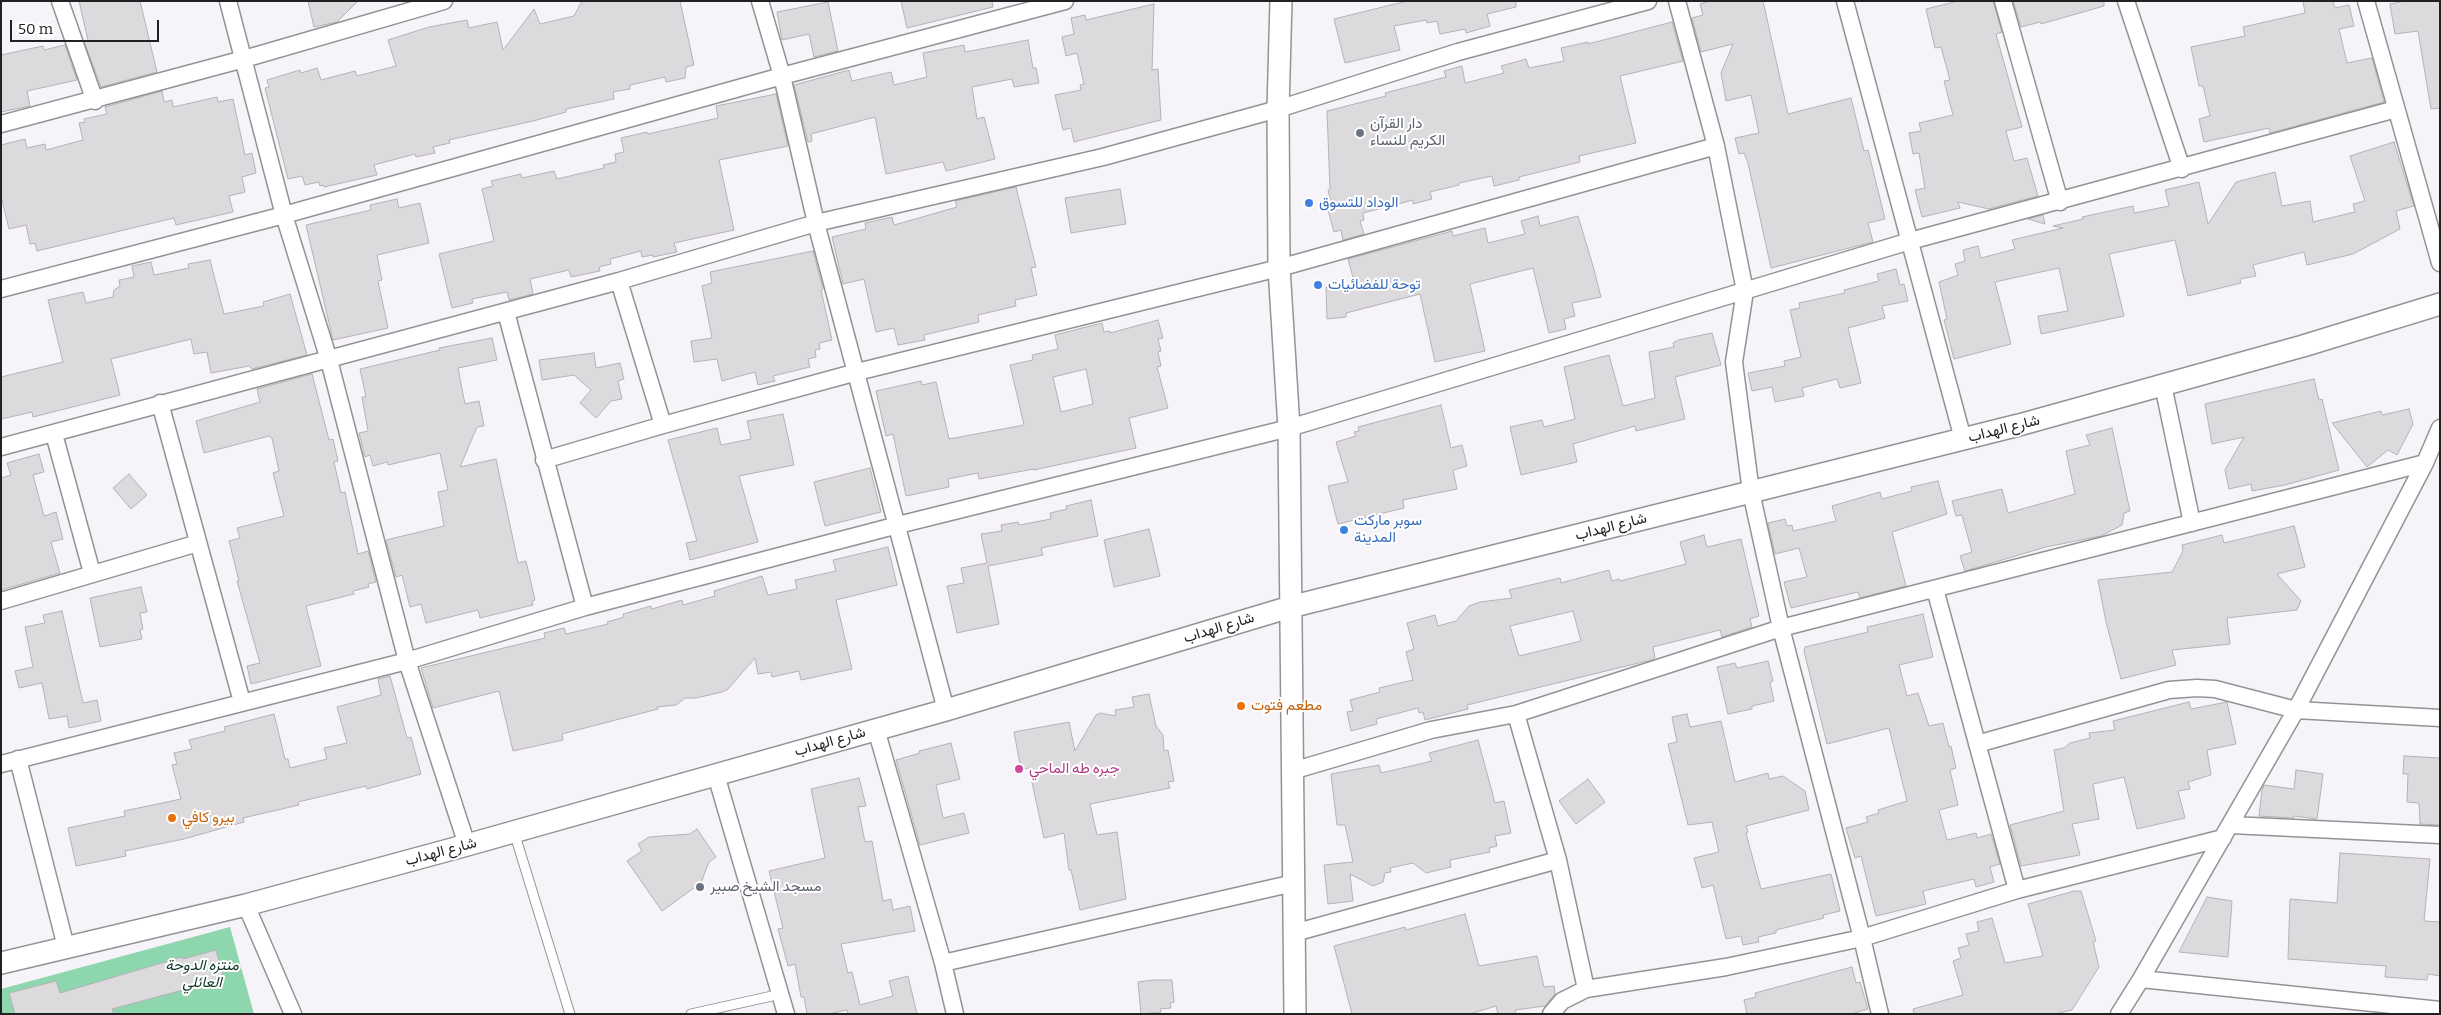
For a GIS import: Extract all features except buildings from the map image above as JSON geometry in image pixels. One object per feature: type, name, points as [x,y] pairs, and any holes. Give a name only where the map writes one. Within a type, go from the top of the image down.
[{"type":"street","points":[[60,1],[95,101]]},
{"type":"street","points":[[228,1],[284,215],[329,360],[407,661],[467,845]]},
{"type":"street","points":[[760,1],[782,76],[816,223],[946,710]]},
{"type":"street","points":[[1,289],[284,215],[782,76],[1065,1]]},
{"type":"street","points":[[1281,1],[1278,109],[1279,268],[1289,428],[1294,1014]]},
{"type":"street","points":[[1,447],[619,281],[816,223],[1103,157],[1278,109],[1458,52],[1648,1]]},
{"type":"street","points":[[1677,1],[1716,146],[1746,291],[1734,362],[1751,492],[1781,628],[1880,1014]]},
{"type":"street","points":[[1845,1],[1963,439]]},
{"type":"street","points":[[2004,1],[2060,202]]},
{"type":"street","points":[[2126,1],[2182,169]]},
{"type":"street","points":[[2366,1],[2440,263]]},
{"type":"street","points":[[1,124],[95,101],[433,3]]},
{"type":"street","points":[[1,764],[407,661],[585,607],[1289,428],[1910,241],[2182,169],[2396,109]]},
{"type":"street","points":[[544,460],[663,424],[857,372],[1279,268],[1716,146]]},
{"type":"street","points":[[619,281],[663,424]]},
{"type":"street","name":"شارع الهداب","points":[[1,963],[246,905],[514,832],[946,710],[1290,607],[1963,439],[2163,385],[2440,304]]},
{"type":"street","points":[[506,312],[544,460],[585,607]]},
{"type":"street","points":[[2163,385],[2192,523]]},
{"type":"street","points":[[160,403],[242,702]]},
{"type":"street","points":[[2119,1014],[2141,980],[2296,710],[2425,463],[2440,428]]},
{"type":"street","points":[[54,434],[92,573]]},
{"type":"street","points":[[1292,771],[1431,730],[1516,714],[1781,628],[2425,463]]},
{"type":"street","points":[[1,602],[92,573],[198,543]]},
{"type":"street","points":[[1935,589],[2017,890]]},
{"type":"street","points":[[1977,744],[2169,690],[2197,688],[2215,689],[2296,710],[2440,718]]},
{"type":"street","points":[[1516,714],[1558,860],[1586,989]]},
{"type":"street","points":[[876,729],[943,963],[955,1014]]},
{"type":"street","points":[[18,760],[66,947]]},
{"type":"street","points":[[716,775],[786,1014]]},
{"type":"street","points":[[1551,1014],[1562,1001],[1586,989],[1726,967],[1862,938],[2017,890],[2227,831],[2440,835]]},
{"type":"street","points":[[1294,933],[1558,860]]},
{"type":"street","points":[[943,963],[1294,883]]},
{"type":"street","points":[[246,905],[294,1014]]},
{"type":"street","points":[[2141,980],[2413,1011],[2440,1010]]},
{"type":"lane","points":[[514,832],[570,1014]]},
{"type":"lane","points":[[690,1014],[780,994]]},
{"type":"green space","name":"منتزه الدوحة العائلي","points":[[230,927],[254,1014],[1,1014],[1,989]]},
{"type":"place","name":"دار القرآن الكريم للنساء","points":[[1360,133]]},
{"type":"place","name":"الوداد للتسوق","points":[[1309,203]]},
{"type":"place","name":"توحة للفضائيات","points":[[1318,285]]},
{"type":"place","name":"سوبر ماركت المدينة","points":[[1344,530]]},
{"type":"place","name":"مطعم فتوت","points":[[1241,706]]},
{"type":"place","name":"جبره طه الماحي","points":[[1019,769]]},
{"type":"place","name":"بيرو كافي","points":[[172,818]]},
{"type":"place","name":"مسجد الشيخ صبير","points":[[700,887]]}]
